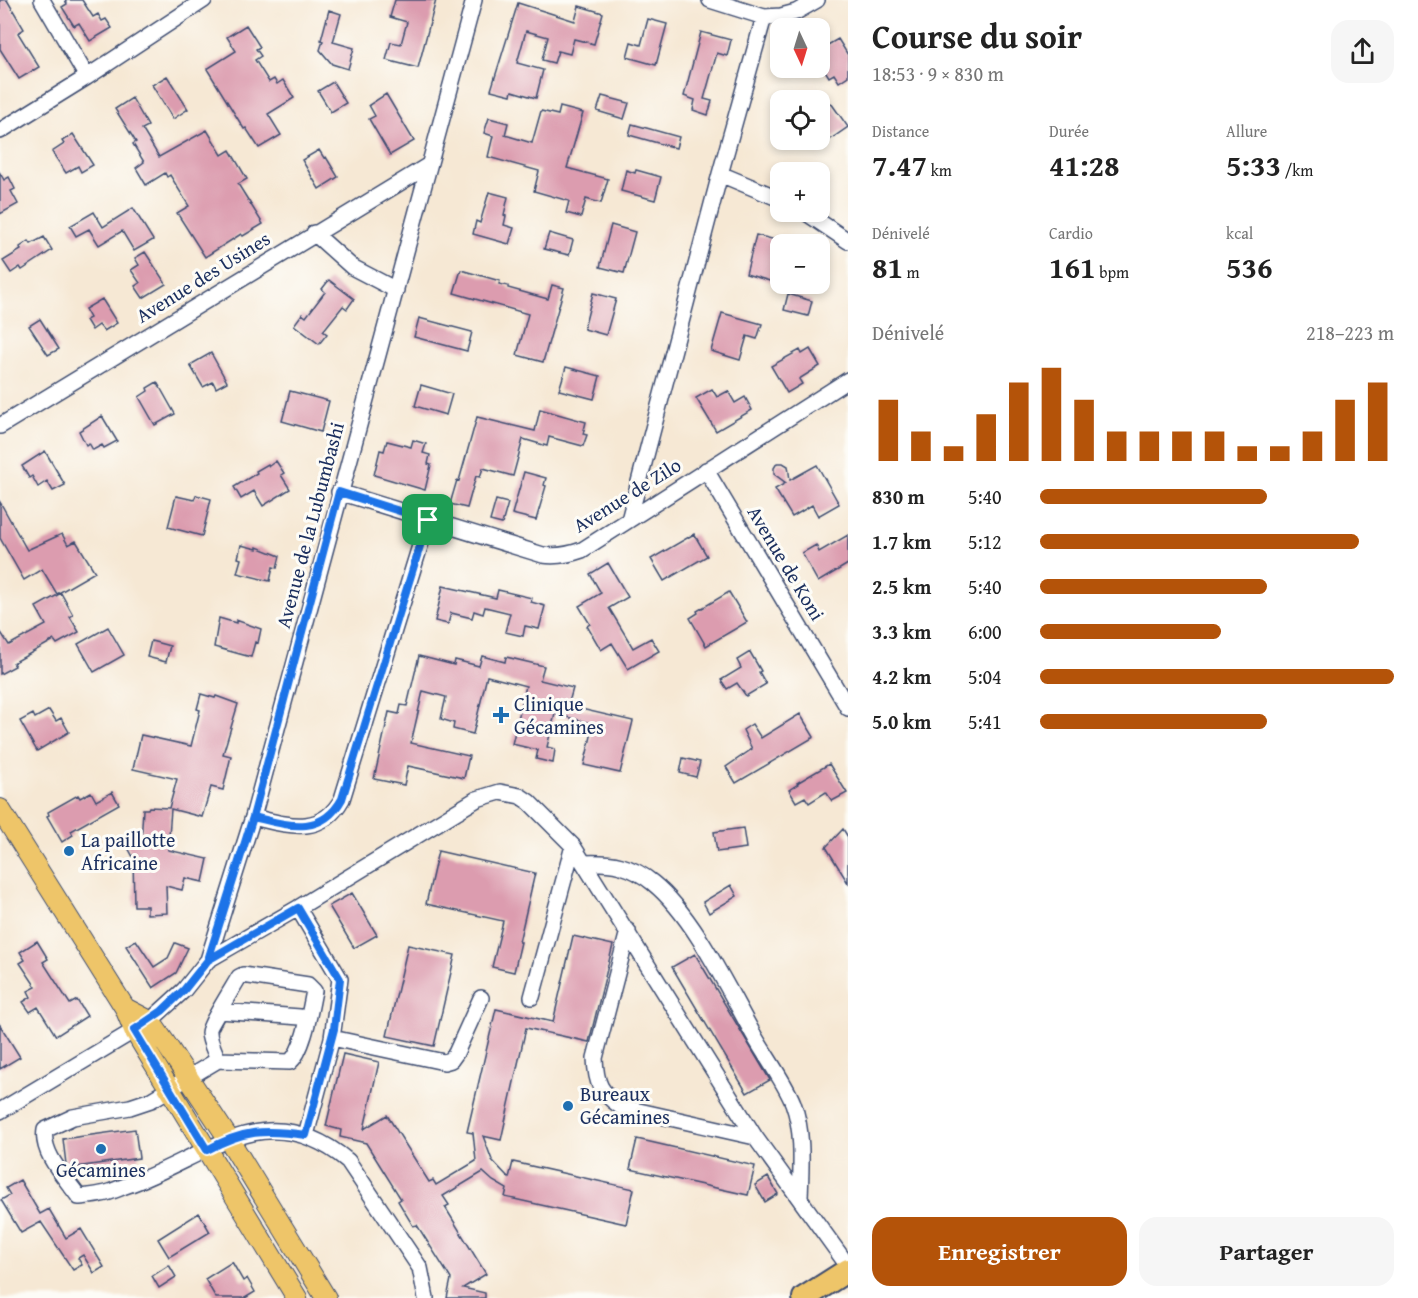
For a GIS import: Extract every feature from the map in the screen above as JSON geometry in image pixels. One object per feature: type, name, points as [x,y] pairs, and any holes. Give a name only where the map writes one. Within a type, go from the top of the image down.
[{"type":"highway","points":[[804,1298],[848,1268]]},
{"type":"main road","points":[[0,809],[125,1008],[188,1077],[326,1298]]},
{"type":"main road","points":[[142,1025],[169,1089],[297,1298]]},
{"type":"street","points":[[42,0],[87,77]]},
{"type":"street","points":[[0,131],[204,0]]},
{"type":"street","name":"Avenue de la Lubumbashi","points":[[0,1111],[142,1025],[184,990],[208,960],[253,817],[339,492],[474,0]]},
{"type":"street","points":[[710,0],[764,17],[796,12],[817,0]]},
{"type":"street","points":[[629,520],[764,17]]},
{"type":"street","name":"Avenue des Usines","points":[[0,426],[429,165]]},
{"type":"street","points":[[720,174],[770,195]]},
{"type":"street","points":[[820,222],[848,241]]},
{"type":"street","points":[[314,233],[352,267],[396,290]]},
{"type":"street","name":"Avenue de Zilo","points":[[339,492],[543,555],[556,557],[582,550],[848,380]]},
{"type":"street","name":"Avenue de Koni","points":[[706,470],[848,708]]},
{"type":"street","points":[[253,817],[288,826],[311,825],[321,822],[342,799],[428,520]]},
{"type":"street","points":[[208,960],[477,799],[500,792],[520,796],[530,802],[573,846],[585,863],[755,1137],[848,1268]]},
{"type":"street","points":[[532,997],[573,846]]},
{"type":"street","points":[[585,863],[611,862],[630,869],[652,882],[682,913],[793,1103],[801,1145],[800,1198]]},
{"type":"street","points":[[298,908],[340,979],[332,1038],[306,1135]]},
{"type":"street","points":[[628,932],[596,1058],[596,1077],[601,1089],[621,1107],[755,1137]]},
{"type":"street","points":[[218,1060],[209,1034],[209,1027],[238,977],[243,975],[308,985],[315,991],[296,1057],[290,1062],[218,1060],[151,1100],[130,1107],[73,1117],[45,1130],[46,1150],[78,1197],[102,1194],[148,1178],[228,1138],[258,1131],[306,1135],[334,1149],[348,1161],[420,1268],[426,1298]]},
{"type":"street","points":[[332,1038],[444,1062],[451,1060],[456,1053],[481,998]]},
{"type":"street","points":[[220,1011],[308,1019]]},
{"type":"building","points":[[0,0],[7,0],[24,29],[18,33],[39,67],[19,79],[0,49]]},
{"type":"building","points":[[65,0],[82,0],[93,17],[98,14],[102,21],[106,19],[112,28],[90,41],[79,23],[74,26],[62,7],[67,4]]},
{"type":"building","points":[[395,0],[436,0],[418,68],[386,60],[391,42],[401,44],[407,22],[390,17]]},
{"type":"building","points":[[518,3],[575,21],[579,6],[603,13],[594,44],[574,39],[570,54],[558,51],[554,63],[542,60],[548,37],[526,31],[517,63],[543,70],[536,98],[512,91],[511,95],[491,90]]},
{"type":"building","points":[[329,10],[341,14],[333,42],[354,48],[348,69],[332,64],[320,50]]},
{"type":"building","points":[[648,19],[667,24],[656,65],[627,57],[631,42],[641,45]]},
{"type":"building","points":[[246,25],[260,47],[256,49],[261,56],[255,60],[269,82],[274,79],[277,84],[283,80],[294,98],[268,114],[281,135],[259,148],[246,128],[244,129],[207,69],[236,51],[227,37]]},
{"type":"building","points":[[701,32],[731,40],[727,56],[717,53],[704,99],[712,101],[708,115],[693,110],[695,100],[684,96]]},
{"type":"building","points":[[838,39],[848,55],[848,76],[839,82],[834,74],[830,76],[830,44]]},
{"type":"building","points":[[167,76],[188,109],[173,119],[152,85]]},
{"type":"building","points":[[333,82],[346,103],[331,112],[318,91]]},
{"type":"building","points":[[386,94],[414,141],[390,155],[369,119],[375,116],[369,105]]},
{"type":"building","points":[[602,96],[629,103],[624,119],[597,111]]},
{"type":"building","points":[[132,98],[148,126],[142,129],[159,157],[207,130],[222,155],[230,150],[247,179],[238,184],[263,224],[243,236],[241,234],[205,257],[177,213],[189,206],[170,175],[167,177],[165,173],[146,185],[136,168],[144,162],[133,144],[136,142],[115,109]]},
{"type":"building","points":[[830,104],[848,127],[830,139]]},
{"type":"building","points":[[560,107],[583,113],[567,168],[608,179],[601,203],[586,199],[581,217],[566,213],[569,201],[534,191],[539,171],[488,157],[493,136],[484,133],[489,118],[508,123],[505,135],[532,143],[541,111],[558,115]]},
{"type":"building","points":[[632,124],[679,137],[676,148],[629,135]]},
{"type":"building","points":[[73,134],[93,165],[81,172],[78,166],[66,173],[52,152],[64,144],[62,141]]},
{"type":"building","points":[[319,150],[338,177],[319,189],[302,160]]},
{"type":"building","points":[[626,170],[635,173],[636,170],[661,177],[655,200],[621,191]]},
{"type":"building","points":[[0,173],[4,180],[9,177],[15,189],[11,191],[18,204],[0,214]]},
{"type":"building","points":[[489,192],[508,197],[504,225],[514,228],[509,244],[473,234],[476,221],[480,223]]},
{"type":"building","points":[[133,208],[153,240],[134,251],[122,231],[99,245],[89,229],[76,236],[70,226],[94,212],[103,227]]},
{"type":"building","points":[[611,225],[635,232],[624,273],[600,267]]},
{"type":"building","points":[[549,233],[573,240],[569,255],[544,249]]},
{"type":"building","points":[[756,235],[770,238],[770,281],[746,274]]},
{"type":"building","points":[[44,237],[52,250],[22,270],[20,267],[11,273],[3,261],[21,250],[20,247],[29,241],[31,244]]},
{"type":"building","points":[[145,252],[166,284],[143,298],[135,286],[140,283],[131,270],[139,265],[135,258]]},
{"type":"building","points":[[461,270],[500,281],[499,284],[508,286],[508,288],[548,299],[552,285],[564,288],[543,362],[517,355],[528,314],[454,293]]},
{"type":"building","points":[[329,280],[354,299],[347,309],[343,306],[323,331],[327,334],[319,344],[294,325],[302,314],[306,317],[325,292],[322,289]]},
{"type":"building","points":[[593,293],[616,299],[606,335],[584,329]]},
{"type":"building","points":[[788,294],[812,301],[808,316],[784,310]]},
{"type":"building","points":[[102,299],[117,323],[104,331],[99,325],[92,330],[86,320],[90,318],[85,309]]},
{"type":"building","points":[[722,313],[762,324],[757,339],[747,336],[740,360],[711,351]]},
{"type":"building","points":[[419,318],[472,332],[467,351],[414,337]]},
{"type":"building","points":[[40,319],[59,349],[48,355],[29,326]]},
{"type":"building","points":[[810,349],[820,366],[799,379],[802,384],[787,393],[771,366],[800,350],[802,354]]},
{"type":"building","points":[[211,353],[227,382],[216,388],[213,382],[203,387],[190,365]]},
{"type":"building","points":[[566,367],[600,376],[594,399],[559,390]]},
{"type":"building","points":[[157,382],[175,414],[155,425],[139,397]]},
{"type":"building","points":[[421,385],[452,394],[446,415],[415,406]]},
{"type":"building","points":[[712,389],[717,397],[728,391],[735,403],[745,397],[752,410],[716,431],[696,398]]},
{"type":"building","points":[[290,391],[329,401],[321,432],[282,421]]},
{"type":"building","points":[[540,409],[586,422],[583,434],[587,435],[583,446],[549,437],[547,446],[523,439],[513,476],[483,468],[480,477],[476,476],[467,508],[450,504],[477,417],[535,431]]},
{"type":"building","points":[[102,416],[117,441],[104,448],[102,445],[93,450],[89,443],[86,445],[79,431]]},
{"type":"building","points":[[413,440],[426,444],[423,453],[430,455],[428,464],[431,465],[425,490],[374,475],[380,450],[384,451],[387,441],[411,447]]},
{"type":"building","points":[[45,451],[65,485],[53,491],[47,481],[38,487],[32,476],[29,478],[22,466]]},
{"type":"building","points":[[276,461],[290,489],[263,506],[254,491],[241,499],[234,487],[257,473],[256,471]]},
{"type":"building","points":[[777,463],[788,466],[790,480],[817,465],[839,504],[818,516],[812,505],[792,517],[775,489],[786,483],[774,474]]},
{"type":"building","points":[[524,472],[546,478],[544,485],[546,486],[536,520],[512,514]]},
{"type":"building","points":[[196,495],[211,499],[202,536],[168,527],[176,496],[194,500]]},
{"type":"building","points":[[496,500],[508,503],[502,524],[490,521]]},
{"type":"building","points":[[0,502],[27,550],[62,534],[68,545],[76,541],[95,572],[57,594],[42,569],[24,580],[0,538]]},
{"type":"building","points":[[694,534],[707,556],[664,581],[651,559]]},
{"type":"building","points":[[848,535],[848,564],[818,582],[802,553],[816,545],[819,552]]},
{"type":"building","points":[[241,545],[257,549],[257,547],[280,556],[277,568],[273,567],[270,581],[237,573],[241,559],[238,558]]},
{"type":"building","points":[[608,563],[628,597],[609,608],[633,648],[651,638],[659,651],[628,669],[612,643],[601,650],[579,606],[601,593],[590,574]]},
{"type":"building","points":[[443,586],[496,598],[498,590],[532,598],[531,602],[545,606],[539,629],[525,626],[523,636],[505,632],[510,613],[485,607],[483,614],[474,611],[472,618],[451,613],[448,624],[435,621]]},
{"type":"building","points":[[729,592],[747,622],[706,646],[690,618],[698,613],[697,611]]},
{"type":"building","points":[[61,593],[73,615],[70,617],[79,632],[57,644],[54,640],[13,663],[15,666],[0,674],[0,631],[9,645],[46,625],[36,607]]},
{"type":"building","points":[[219,618],[236,623],[236,620],[261,629],[258,643],[255,642],[251,657],[214,647]]},
{"type":"building","points":[[108,627],[124,655],[94,672],[78,644]]},
{"type":"building","points":[[151,641],[170,646],[166,662],[147,657]]},
{"type":"building","points":[[750,652],[766,684],[746,696],[737,683],[727,689],[721,680],[741,668],[737,660]]},
{"type":"building","points":[[419,656],[454,665],[455,660],[479,666],[482,656],[505,662],[506,657],[544,666],[540,680],[573,688],[568,706],[633,721],[620,773],[584,765],[594,724],[555,714],[547,747],[555,749],[553,763],[536,759],[538,750],[512,744],[526,686],[487,676],[473,734],[453,729],[454,723],[441,719],[446,697],[423,691],[411,743],[469,756],[464,778],[408,766],[404,785],[374,779],[389,712],[399,714],[401,705],[407,706]]},
{"type":"building","points":[[201,694],[215,698],[216,696],[238,704],[223,754],[231,756],[223,790],[211,787],[202,817],[171,809],[168,850],[208,859],[203,882],[185,878],[182,890],[166,886],[167,913],[147,914],[147,906],[134,906],[133,857],[125,842],[136,836],[141,844],[143,809],[169,808],[177,779],[133,769],[141,735],[191,746],[200,710],[197,709]]},
{"type":"building","points":[[49,710],[56,721],[61,718],[69,732],[37,751],[20,721],[33,714],[35,718]]},
{"type":"building","points":[[800,714],[814,737],[736,783],[726,767],[752,749],[743,730],[752,724],[761,738]]},
{"type":"building","points":[[683,758],[700,762],[696,777],[680,773]]},
{"type":"building","points":[[829,764],[847,793],[832,801],[826,792],[809,803],[805,797],[796,802],[789,790]]},
{"type":"building","points":[[91,792],[96,801],[112,792],[119,804],[71,831],[73,835],[62,842],[47,816],[48,812],[78,795],[80,798]]},
{"type":"building","points":[[743,828],[746,848],[717,852],[714,832]]},
{"type":"building","points":[[843,829],[848,837],[848,883],[826,847]]},
{"type":"building","points":[[438,851],[535,873],[514,972],[492,967],[503,921],[426,904]]},
{"type":"building","points":[[731,885],[737,896],[709,913],[703,902]]},
{"type":"building","points":[[352,893],[377,935],[354,948],[329,906]]},
{"type":"building","points":[[573,936],[613,945],[589,1042],[526,1028],[501,1140],[483,1136],[492,1160],[509,1178],[513,1162],[634,1189],[626,1224],[505,1197],[507,1189],[483,1172],[443,1196],[449,1205],[445,1207],[486,1274],[463,1288],[485,1293],[485,1298],[447,1298],[451,1279],[417,1225],[413,1226],[398,1201],[401,1199],[366,1143],[340,1137],[341,1130],[326,1126],[343,1054],[379,1062],[364,1129],[387,1115],[429,1182],[433,1180],[436,1185],[476,1161],[473,1133],[467,1132],[496,1009],[553,1022]]},
{"type":"building","points":[[136,940],[154,967],[168,958],[175,943],[188,948],[176,973],[153,988],[126,946]]},
{"type":"building","points":[[37,941],[48,959],[43,962],[70,1004],[77,1000],[87,1016],[56,1036],[38,1007],[30,1012],[23,1002],[31,997],[28,991],[36,987],[20,963],[25,960],[20,952]]},
{"type":"building","points":[[408,945],[455,955],[434,1046],[387,1036]]},
{"type":"building","points":[[695,954],[770,1080],[747,1093],[672,967]]},
{"type":"building","points":[[0,1025],[20,1057],[0,1069]]},
{"type":"building","name":"Gécamines","points":[[135,1129],[139,1158],[69,1168],[66,1164],[63,1139]]},
{"type":"building","points":[[637,1139],[755,1166],[748,1195],[630,1169]]},
{"type":"building","points":[[768,1177],[778,1194],[765,1202],[755,1185]]},
{"type":"building","points":[[20,1180],[40,1214],[49,1209],[66,1238],[81,1229],[104,1267],[94,1273],[83,1255],[78,1258],[82,1265],[73,1270],[41,1222],[21,1233],[1,1200],[10,1195],[6,1188]]},
{"type":"building","points":[[199,1213],[210,1232],[169,1257],[158,1239]]},
{"type":"building","points":[[232,1262],[243,1281],[247,1278],[255,1292],[245,1298],[216,1298],[205,1279]]},
{"type":"building","points":[[169,1265],[176,1277],[159,1288],[152,1276]]},
{"type":"place","name":"Clinique Gécamines","points":[[501,715]]},
{"type":"place","name":"La paillotte Africaine","points":[[69,851]]},
{"type":"place","name":"Bureaux Gécamines","points":[[568,1106]]},
{"type":"place","name":"Gécamines","points":[[101,1149]]},
{"type":"route","points":[[428,520],[339,492],[253,817],[230,888],[208,960],[298,908],[340,979],[334,1029],[306,1135],[258,1131],[228,1138],[207,1150],[134,1030],[162,1011],[184,990],[208,960],[253,817],[288,826],[311,825],[321,822],[332,814],[342,799],[428,520]]}]
